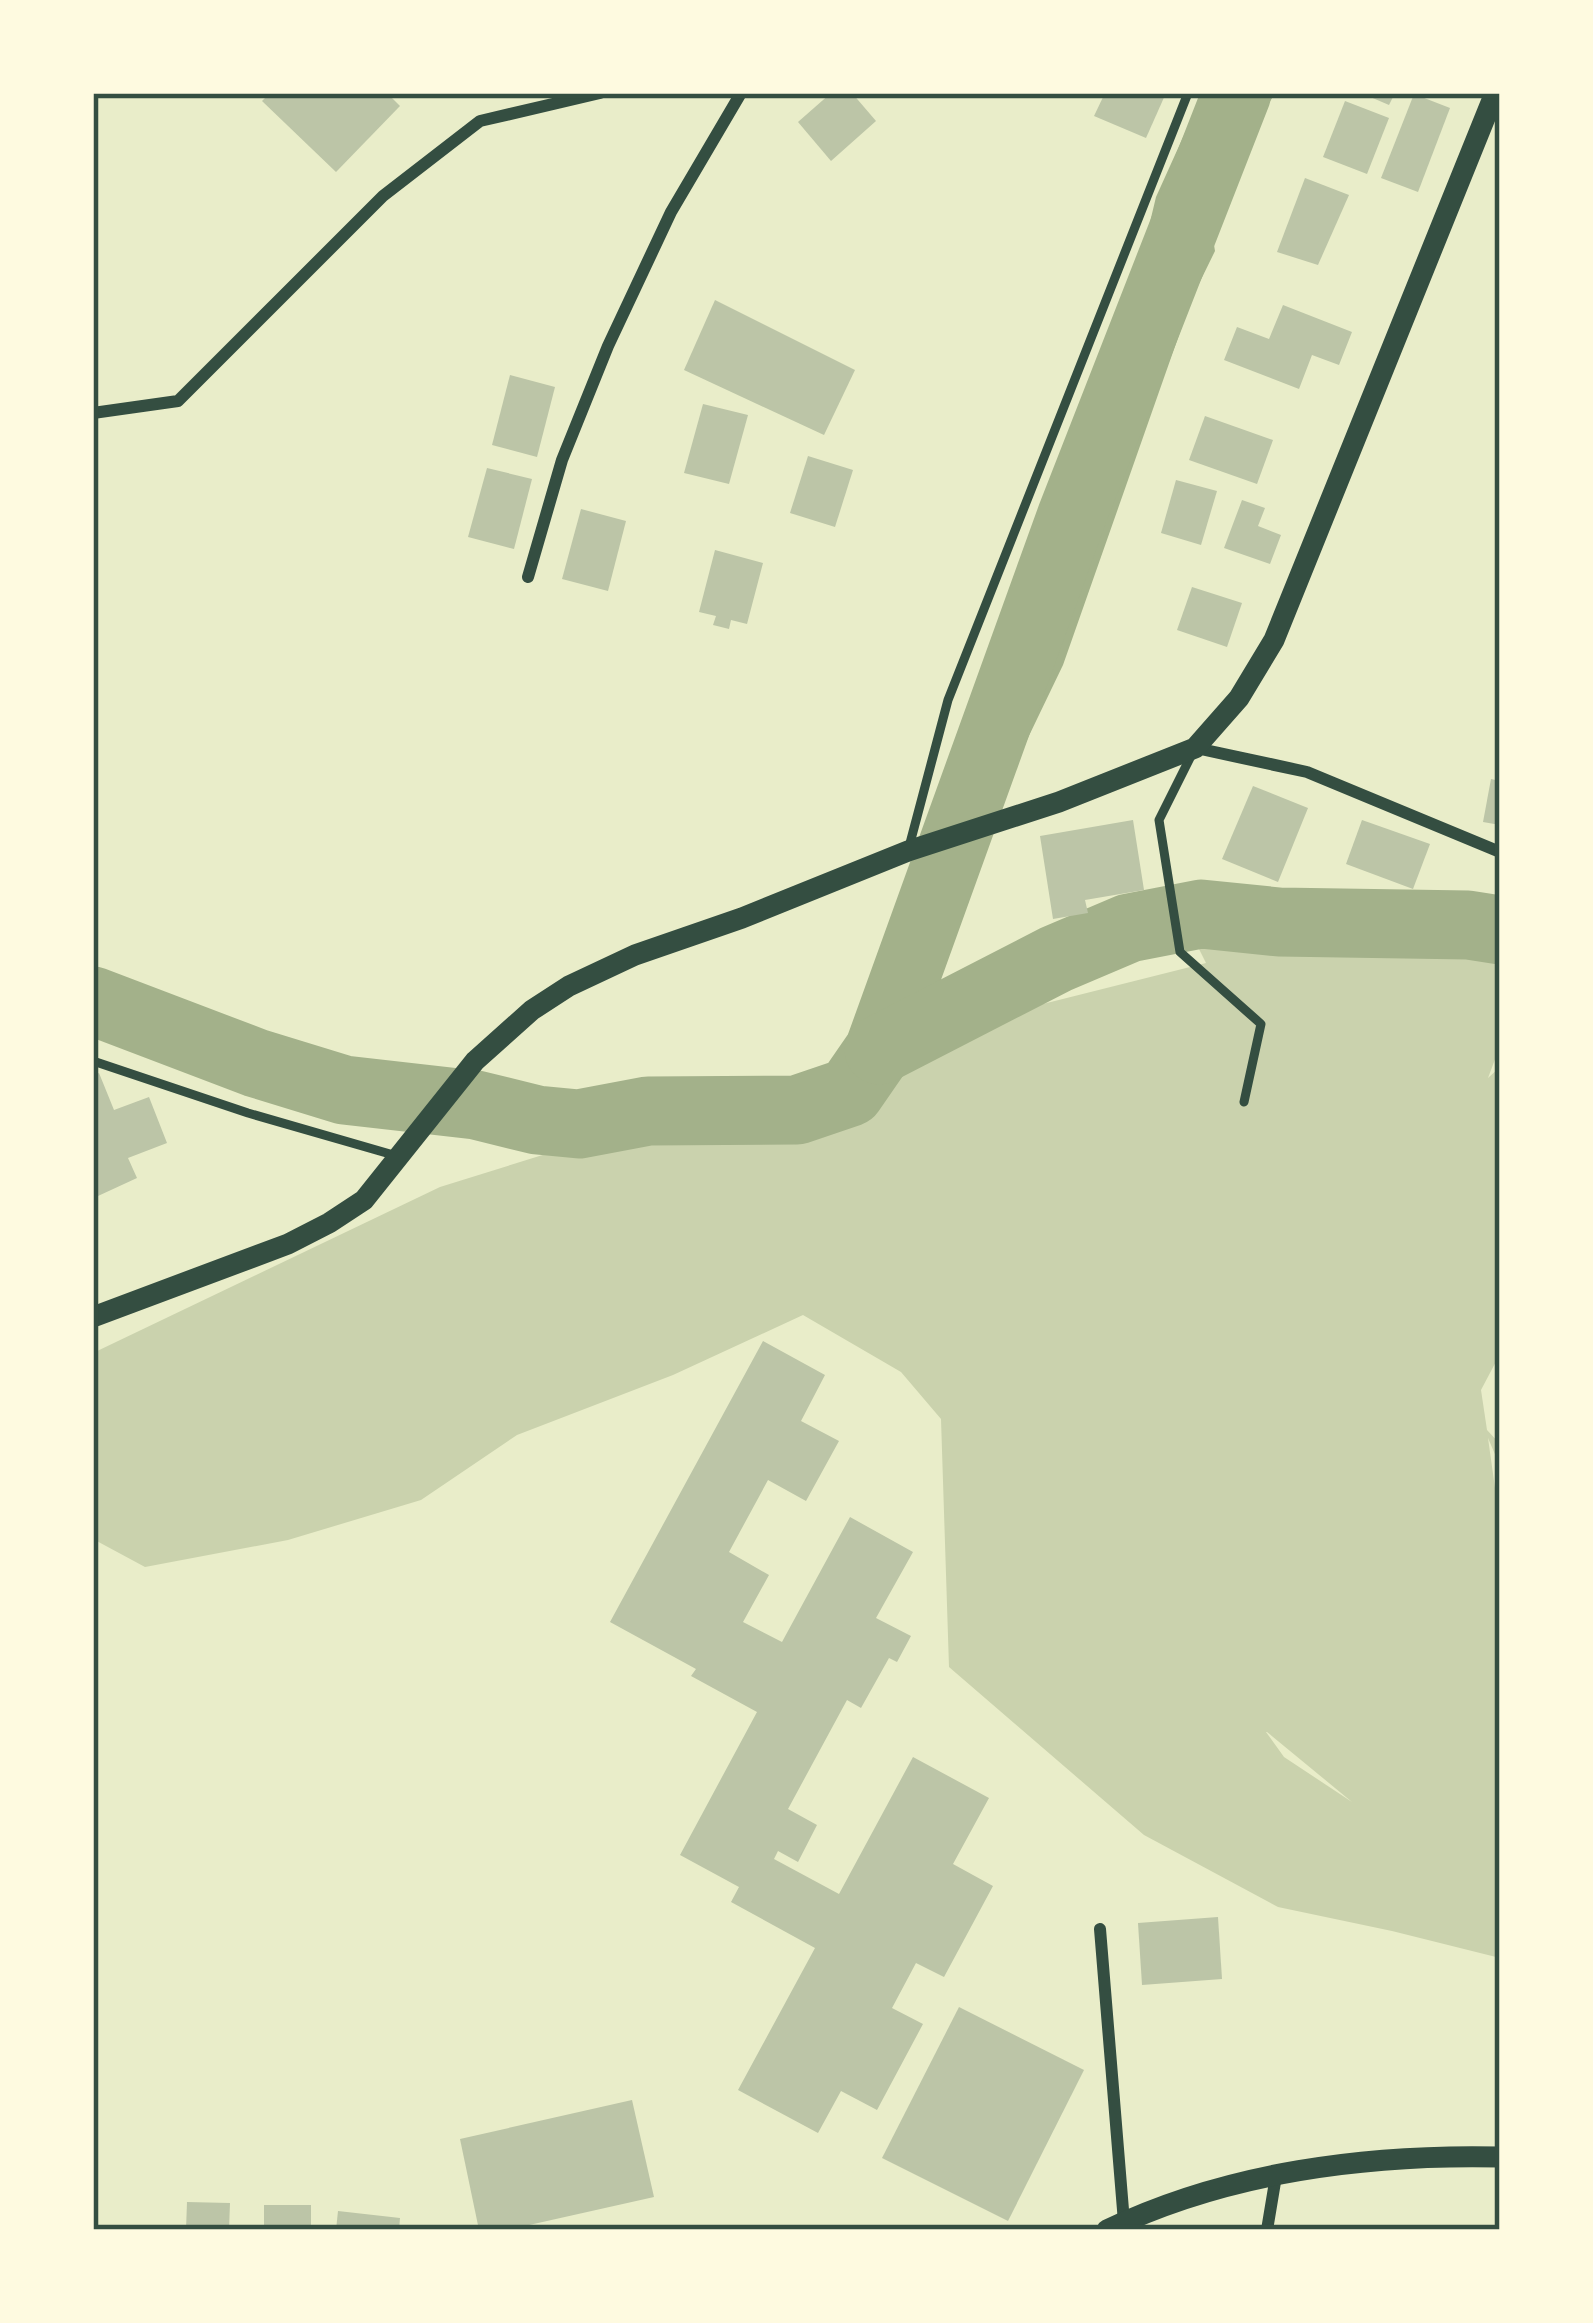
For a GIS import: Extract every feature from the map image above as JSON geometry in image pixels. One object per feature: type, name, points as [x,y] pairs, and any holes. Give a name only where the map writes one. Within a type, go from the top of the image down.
[{"type":"street","points":[[93,412],[178,401],[383,196],[480,121],[600,93]]},
{"type":"street","points":[[528,578],[562,460],[608,346],[671,212],[741,93]]},
{"type":"street","points":[[93,1317],[288,1244],[364,1200],[475,1061],[532,1010],[569,986],[635,955],[908,851],[1058,802],[1195,748],[1239,698],[1274,640],[1495,93]]},
{"type":"street","points":[[1195,748],[1307,772],[1500,852]]},
{"type":"street","points":[[1100,1929],[1116,2226],[1276,2174],[1390,2161],[1500,2157]]},
{"type":"street","points":[[1267,2230],[1276,2174]]},
{"type":"lane","points":[[908,851],[948,700],[1188,93]]},
{"type":"lane","points":[[1195,748],[1159,820],[1180,952],[1261,1024],[1244,1102]]},
{"type":"lane","points":[[93,1061],[248,1113],[405,1149]]},
{"type":"shaded area","points":[[1203,93],[1221,93],[1185,185],[1234,138],[1265,93],[1275,93],[1201,217],[1200,232],[1215,251],[1192,298],[1063,665],[1002,792],[990,792],[1043,681],[1124,447],[1123,354],[1128,314],[1156,197]]},
{"type":"shaded area","points":[[1197,945],[1357,945],[1500,957],[1500,1046],[1488,1078],[1500,1067],[1500,1354],[1481,1390],[1487,1430],[1500,1444],[1500,1466],[1488,1438],[1500,1524],[1500,1958],[1278,1907],[1144,1835],[949,1667],[941,1419],[901,1372],[803,1315],[673,1375],[517,1435],[421,1500],[288,1540],[145,1567],[93,1539],[93,1353],[440,1187],[684,1111],[808,1134],[948,1028],[1206,963]],"holes":[[[1266,1732],[1352,1802],[1284,1757]]]},
{"type":"building","points":[[270,93],[387,93],[400,106],[336,172],[262,101]]},
{"type":"building","points":[[831,93],[852,93],[876,121],[831,161],[798,122]]},
{"type":"building","points":[[1105,93],[1166,93],[1146,138],[1094,116]]},
{"type":"building","points":[[1361,93],[1395,93],[1389,105]]},
{"type":"building","points":[[1414,94],[1450,108],[1418,192],[1381,178]]},
{"type":"building","points":[[1345,101],[1389,118],[1367,174],[1323,157]]},
{"type":"building","points":[[1305,178],[1349,195],[1318,265],[1277,252]]},
{"type":"building","points":[[715,300],[855,370],[824,435],[684,370]]},
{"type":"building","points":[[1283,305],[1352,332],[1339,365],[1312,355],[1299,389],[1224,360],[1237,327],[1269,339]]},
{"type":"building","points":[[510,375],[555,387],[537,457],[492,445]]},
{"type":"building","points":[[703,404],[748,415],[729,484],[684,473]]},
{"type":"building","points":[[1205,416],[1273,440],[1257,484],[1189,460]]},
{"type":"building","points":[[808,456],[853,470],[835,527],[790,513]]},
{"type":"building","points":[[487,468],[532,479],[514,549],[468,537]]},
{"type":"building","points":[[1176,480],[1217,491],[1201,545],[1161,533]]},
{"type":"building","points":[[1242,500],[1265,508],[1258,526],[1281,535],[1270,564],[1224,548]]},
{"type":"building","points":[[581,509],[626,521],[608,591],[562,579]]},
{"type":"building","points":[[715,550],[763,563],[747,624],[731,620],[729,629],[713,625],[716,616],[699,612]]},
{"type":"building","points":[[1192,587],[1242,603],[1227,647],[1177,630]]},
{"type":"building","points":[[1491,779],[1500,781],[1500,825],[1483,822]]},
{"type":"building","points":[[1253,786],[1308,808],[1278,882],[1222,859]]},
{"type":"building","points":[[1133,820],[1144,890],[1085,900],[1088,913],[1053,919],[1040,836]]},
{"type":"building","points":[[1362,820],[1430,844],[1413,889],[1346,864]]},
{"type":"building","points":[[99,1073],[114,1110],[149,1097],[167,1143],[128,1158],[137,1178],[98,1196],[93,1186],[93,1076]]},
{"type":"building","points":[[763,1341],[825,1375],[801,1421],[839,1441],[806,1501],[768,1480],[729,1552],[769,1575],[743,1622],[782,1642],[850,1517],[913,1552],[876,1618],[911,1636],[897,1662],[889,1658],[861,1708],[847,1700],[788,1809],[817,1825],[798,1862],[778,1851],[774,1859],[839,1894],[913,1757],[989,1798],[953,1864],[993,1886],[944,1977],[916,1963],[892,2008],[923,2024],[877,2110],[841,2091],[818,2133],[738,2090],[815,1948],[731,1902],[739,1887],[680,1855],[757,1712],[691,1676],[696,1669],[610,1622]]},
{"type":"building","points":[[1218,1917],[1222,1979],[1142,1985],[1138,1923]]},
{"type":"building","points":[[959,2007],[1084,2070],[1008,2221],[882,2158]]},
{"type":"building","points":[[632,2100],[654,2197],[507,2230],[479,2230],[460,2139]]},
{"type":"building","points":[[187,2202],[230,2203],[229,2230],[186,2230]]},
{"type":"building","points":[[264,2205],[311,2205],[311,2230],[264,2230]]},
{"type":"building","points":[[338,2211],[400,2218],[399,2230],[336,2230]]},
{"type":"waterway","points":[[93,1001],[256,1063],[344,1090],[476,1105],[537,1120],[579,1124],[648,1111],[797,1110],[850,1092],[879,1050],[1072,515],[1237,93]]},
{"type":"waterway","points":[[879,1050],[1056,959],[1129,928],[1201,914],[1279,922],[1468,925],[1500,930]]}]
